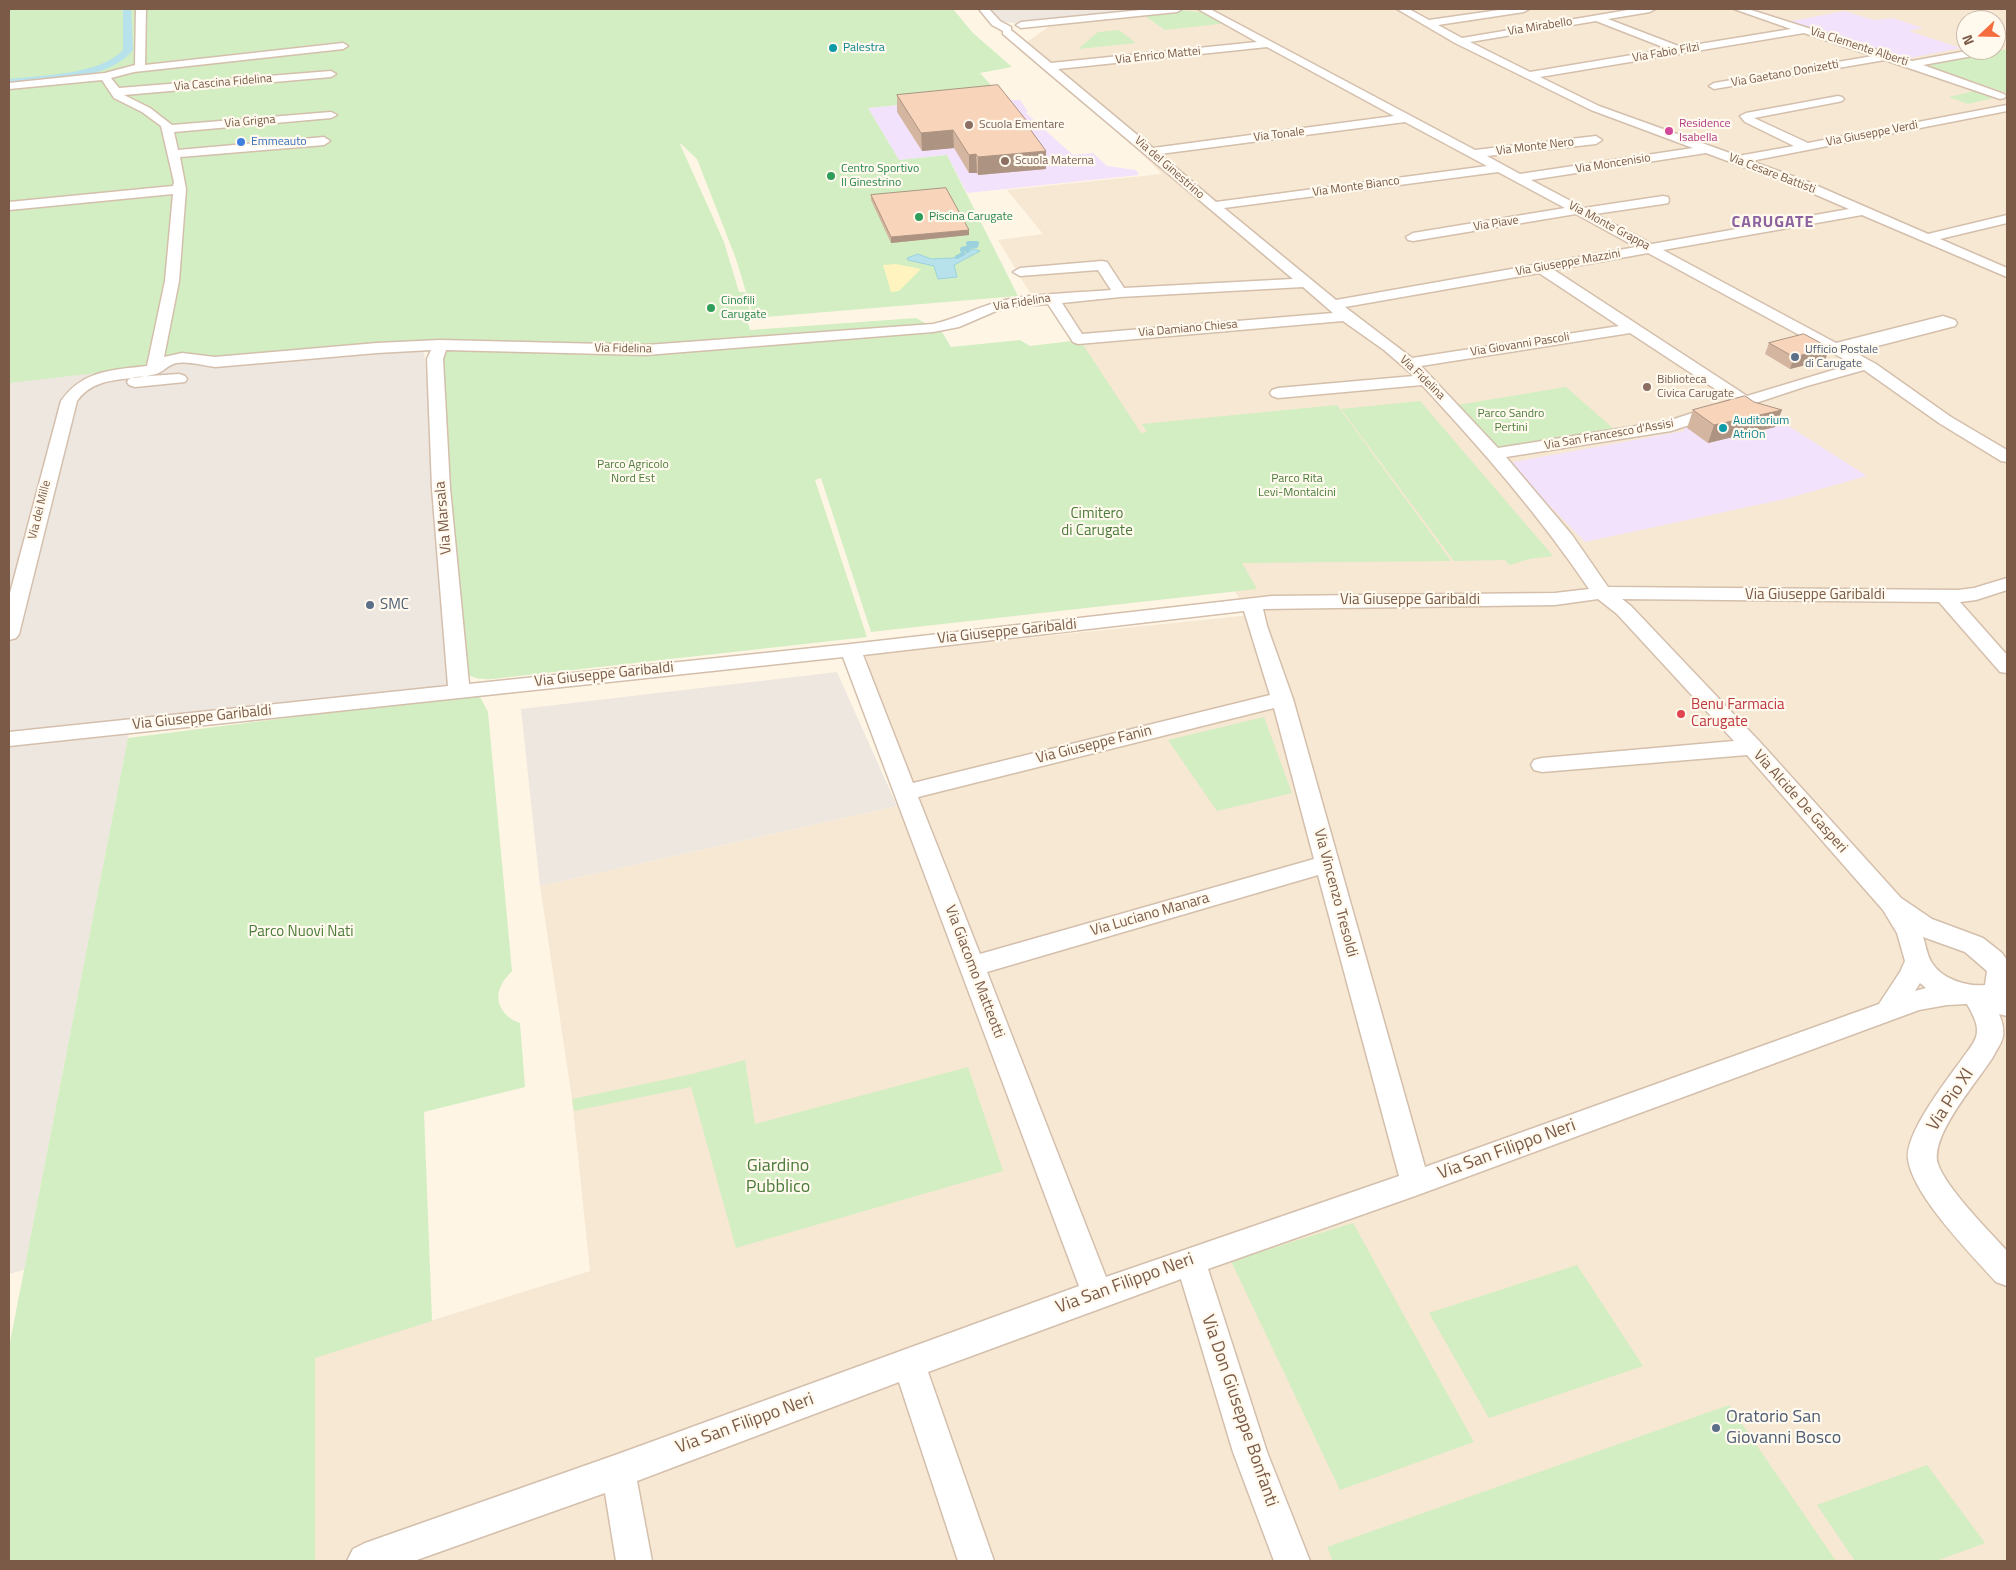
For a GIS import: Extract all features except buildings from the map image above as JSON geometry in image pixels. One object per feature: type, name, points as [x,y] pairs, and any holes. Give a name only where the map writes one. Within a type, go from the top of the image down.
[{"type":"street","points":[[135,69],[140,67],[141,9]]},
{"type":"street","name":"Via del Ginestrino","points":[[984,9],[996,23],[1007,29],[1048,67],[1306,283]]},
{"type":"street","points":[[1007,29],[1021,25],[1176,9]]},
{"type":"street","name":"Via Monte Grappa","points":[[1203,9],[1866,365],[1945,420],[2007,457]]},
{"type":"street","name":"Via Cesare Battisti","points":[[1402,9],[1527,76],[1604,112],[1802,184],[2007,273]]},
{"type":"street","points":[[1429,23],[1524,9]]},
{"type":"street","name":"Via Mirabello","points":[[1459,41],[1650,9]]},
{"type":"street","name":"Via Clemente Alberti","points":[[1739,9],[2005,95]]},
{"type":"street","points":[[1596,18],[1680,50]]},
{"type":"street","points":[[1007,29],[1017,36],[1039,36],[1078,19]]},
{"type":"street","points":[[1021,25],[1042,26],[1047,29],[1031,46],[1032,53]]},
{"type":"street","name":"Via Fabio Filzi","points":[[1527,76],[1805,30]]},
{"type":"street","name":"Via Enrico Mattei","points":[[1048,67],[1268,44]]},
{"type":"street","points":[[9,86],[105,76],[135,69],[343,46]]},
{"type":"street","name":"Via Gaetano Donizetti","points":[[1714,86],[1887,56]]},
{"type":"street","points":[[1912,65],[1956,56]]},
{"type":"street","name":"Via Cascina Fidelina","points":[[115,92],[331,74]]},
{"type":"street","points":[[78,389],[94,380],[107,376],[154,369],[172,281],[180,189],[168,129],[154,114],[118,96],[105,76]]},
{"type":"street","points":[[1807,147],[1745,117],[1751,114],[1838,99]]},
{"type":"street","name":"Via Giuseppe Verdi","points":[[1738,160],[2007,108]]},
{"type":"street","name":"Via Grigna","points":[[168,129],[332,115]]},
{"type":"street","name":"Via Tonale","points":[[1150,152],[1408,118]]},
{"type":"street","points":[[1533,137],[1547,146]]},
{"type":"street","name":"Via Monte Nero","points":[[1474,154],[1596,140]]},
{"type":"street","points":[[174,154],[324,141]]},
{"type":"street","name":"Via Moncenisio","points":[[1519,178],[1707,150]]},
{"type":"street","name":"Via Monte Bianco","points":[[1213,206],[1500,168]]},
{"type":"street","points":[[9,206],[180,189]]},
{"type":"street","name":"Via Piave","points":[[1413,237],[1663,200]]},
{"type":"street","name":"Via Giuseppe Mazzini","points":[[1340,311],[1540,268],[1862,211]]},
{"type":"street","points":[[1926,238],[2007,219]]},
{"type":"street","points":[[1020,272],[1102,265],[1120,293]]},
{"type":"street","points":[[1540,268],[1744,401]]},
{"type":"street","name":"Via Fidelina","points":[[194,363],[179,379],[158,378],[153,374],[154,369],[171,360],[194,363],[378,348],[440,345],[663,350],[933,328],[954,324],[987,309],[1001,305],[1052,299],[1120,293],[1306,283],[1409,363],[1427,380],[1494,454],[1565,539],[1602,593]]},
{"type":"street","name":"Via Damiano Chiesa","points":[[1052,299],[1078,339],[1340,311]]},
{"type":"street","points":[[1943,320],[1950,324],[1837,350],[1943,320]]},
{"type":"street","name":"Via Giovanni Pascoli","points":[[1409,363],[1632,328]]},
{"type":"street","name":"Via Marsala","points":[[440,345],[435,359],[441,488],[459,691]]},
{"type":"street","points":[[159,348],[164,355],[194,363]]},
{"type":"street","name":"Via San Francesco d'Assisi","points":[[1494,454],[1671,426],[1744,401],[1866,365]]},
{"type":"street","points":[[78,389],[109,381],[150,382],[179,379]]},
{"type":"street","points":[[1278,393],[1427,380]]},
{"type":"street","name":"Via dei Mille","points":[[9,634],[68,401],[78,389]]},
{"type":"street","name":"Via Giuseppe Garibaldi","points":[[9,739],[851,650],[1252,604],[1555,599],[1602,593],[1945,596],[1976,594],[2007,584]]},
{"type":"street","name":"Via Alcide De Gasperi","points":[[1602,593],[1624,610],[1752,747],[1892,904],[1908,918],[1942,936]]},
{"type":"street","points":[[1945,596],[2007,667]]},
{"type":"street","name":"Via Vincenzo Tresoldi","points":[[1252,604],[1257,626],[1282,699],[1415,1183]]},
{"type":"street","name":"Via Giacomo Matteotti","points":[[851,650],[1097,1294]]},
{"type":"street","name":"Via Giuseppe Fanin","points":[[906,792],[1282,699]]},
{"type":"street","points":[[1542,765],[1752,747]]},
{"type":"street","name":"Via Luciano Manara","points":[[972,966],[1327,864]]},
{"type":"street","name":"Via Alcide De Gasperi","points":[[1892,904],[1909,934],[1916,956],[1926,974],[1938,984],[1992,980],[1974,945],[1956,938],[1942,936],[1927,937],[1919,942],[1916,956]]},
{"type":"street","points":[[1887,1013],[1911,976],[1916,956]]},
{"type":"street","name":"Via San Filippo Neri","points":[[365,1561],[618,1471],[1190,1260],[1415,1183],[1938,994],[1992,980]]},
{"type":"street","name":"Via Pio XI","points":[[1992,980],[1988,1017],[1990,1036],[1974,1065],[1942,1110],[1929,1133],[1922,1158],[1934,1185],[1960,1219],[2007,1272]]},
{"type":"street","name":"Via Don Giuseppe Bonfanti","points":[[1190,1260],[1244,1433],[1292,1561]]},
{"type":"street","points":[[909,1363],[976,1561]]},
{"type":"street","points":[[618,1471],[634,1561]]},
{"type":"shaded area","points":[[990,9],[1150,9],[1012,23],[1002,22]]},
{"type":"shaded area","points":[[1156,9],[2007,9],[2007,49],[2006,10],[1956,10],[1956,59],[1925,65],[2007,93],[2007,1561],[315,1561],[315,1357],[590,1271],[572,1099],[540,886],[897,806],[862,655],[1250,615],[1071,337],[1046,293],[1030,293],[998,240],[1043,234],[1007,190],[1162,174],[1027,42],[1054,23]]},
{"type":"shaded area","points":[[1844,11],[1874,20],[1893,18],[1923,28],[1909,31],[1956,46],[1956,49],[1905,59],[1787,22]]},
{"type":"shaded area","points":[[1007,95],[1011,100],[1020,100],[1028,112],[1026,113],[1073,155],[1093,153],[1107,166],[1136,170],[1139,175],[967,193],[947,155],[899,160],[868,108]]},
{"type":"shaded area","points":[[424,350],[454,690],[131,723],[24,1270],[9,1274],[9,362],[259,363]]},
{"type":"shaded area","points":[[1759,407],[1867,476],[1785,499],[1585,542],[1512,467],[1513,462],[1684,431],[1684,426]]},
{"type":"shaded area","points":[[837,672],[897,806],[540,886],[521,709]]},
{"type":"green space","name":"Parco Agricolo Nord Est","points":[[9,9],[953,9],[973,33],[1012,67],[980,73],[1000,95],[868,108],[899,160],[947,155],[1018,296],[754,318],[736,259],[697,159],[679,142],[724,242],[739,292],[745,292],[752,318],[747,319],[750,330],[916,318],[942,332],[951,347],[1020,340],[1030,346],[1080,340],[1141,433],[1147,432],[1142,424],[1337,405],[1451,561],[1242,563],[1257,589],[871,632],[821,478],[815,480],[867,637],[492,679],[479,679],[471,676],[462,668],[442,342],[320,348],[186,363],[160,363],[140,368],[9,383]]},
{"type":"green space","points":[[1179,10],[1209,13],[1227,23],[1165,30],[1142,14]]},
{"type":"green space","points":[[1119,30],[1136,43],[1078,49],[1098,32]]},
{"type":"green space","points":[[2006,49],[2007,93],[1924,65],[1956,59],[2006,60]]},
{"type":"green space","points":[[1974,91],[1993,98],[1968,104],[1949,97]]},
{"type":"green space","name":"Parco Sandro Pertini","points":[[1566,387],[1615,430],[1495,449],[1457,405]]},
{"type":"green space","points":[[1420,401],[1553,556],[1529,559],[1510,565],[1505,560],[1454,561],[1341,409]]},
{"type":"green space","name":"Parco Nuovi Nati","points":[[467,695],[480,697],[488,712],[512,971],[503,982],[498,997],[501,1008],[505,1013],[514,1021],[520,1023],[525,1087],[424,1112],[432,1321],[315,1358],[315,1561],[9,1561],[9,1347],[128,738]]},
{"type":"green space","points":[[1264,717],[1292,793],[1217,811],[1168,740]]},
{"type":"green space","name":"Giardino Pubblico","points":[[745,1060],[755,1124],[968,1067],[1003,1171],[736,1248],[691,1087],[574,1111],[572,1099],[692,1074]]},
{"type":"green space","points":[[1353,1223],[1474,1442],[1340,1490],[1231,1261]]},
{"type":"green space","points":[[1577,1265],[1643,1366],[1489,1418],[1429,1313]]},
{"type":"green space","points":[[1729,1405],[1836,1561],[1333,1561],[1327,1547]]},
{"type":"green space","points":[[1927,1465],[1985,1543],[1936,1561],[1855,1561],[1817,1505]]},
{"type":"sand","points":[[896,264],[921,269],[899,291],[891,292],[883,265]]},
{"type":"water","points":[[974,249],[980,251],[954,265],[957,277],[938,279],[934,266],[908,260],[907,258],[918,254],[931,259],[953,258]]},
{"type":"waterway","points":[[9,82],[74,74],[108,65],[121,58],[128,50],[127,9]]},
{"type":"waterway","points":[[968,243],[977,243],[976,246],[970,247],[968,243]]},
{"type":"waterway","points":[[957,257],[963,254],[962,249],[970,247]]},
{"type":"waterway","points":[[967,251],[970,247]]},
{"type":"place","name":"Palestra","points":[[833,48]]},
{"type":"place","name":"Scuola Ementare","points":[[969,125]]},
{"type":"place","name":"Residence Isabella","points":[[1669,131]]},
{"type":"place","name":"Emmeauto","points":[[241,142]]},
{"type":"place","name":"Scuola Materna","points":[[1005,161]]},
{"type":"place","name":"Centro Sportivo Il Ginestrino","points":[[831,176]]},
{"type":"place","name":"Piscina Carugate","points":[[919,217]]},
{"type":"place","name":"Cinofili Carugate","points":[[711,308]]},
{"type":"place","name":"Ufficio Postale di Carugate","points":[[1795,357]]},
{"type":"place","name":"Biblioteca Civica Carugate","points":[[1647,387]]},
{"type":"place","name":"Auditorium AtriOn","points":[[1723,428]]},
{"type":"place","name":"SMC","points":[[370,605]]},
{"type":"place","name":"Benu Farmacia Carugate","points":[[1681,714]]},
{"type":"place","name":"Oratorio San Giovanni Bosco","points":[[1716,1428]]},
{"type":"district","name":"CARUGATE","points":[[1773,223]]},
{"type":"park label","name":"Parco Rita Levi-Montalcini","points":[[1297,486]]},
{"type":"park label","name":"Cimitero di Carugate","points":[[1097,522]]}]
